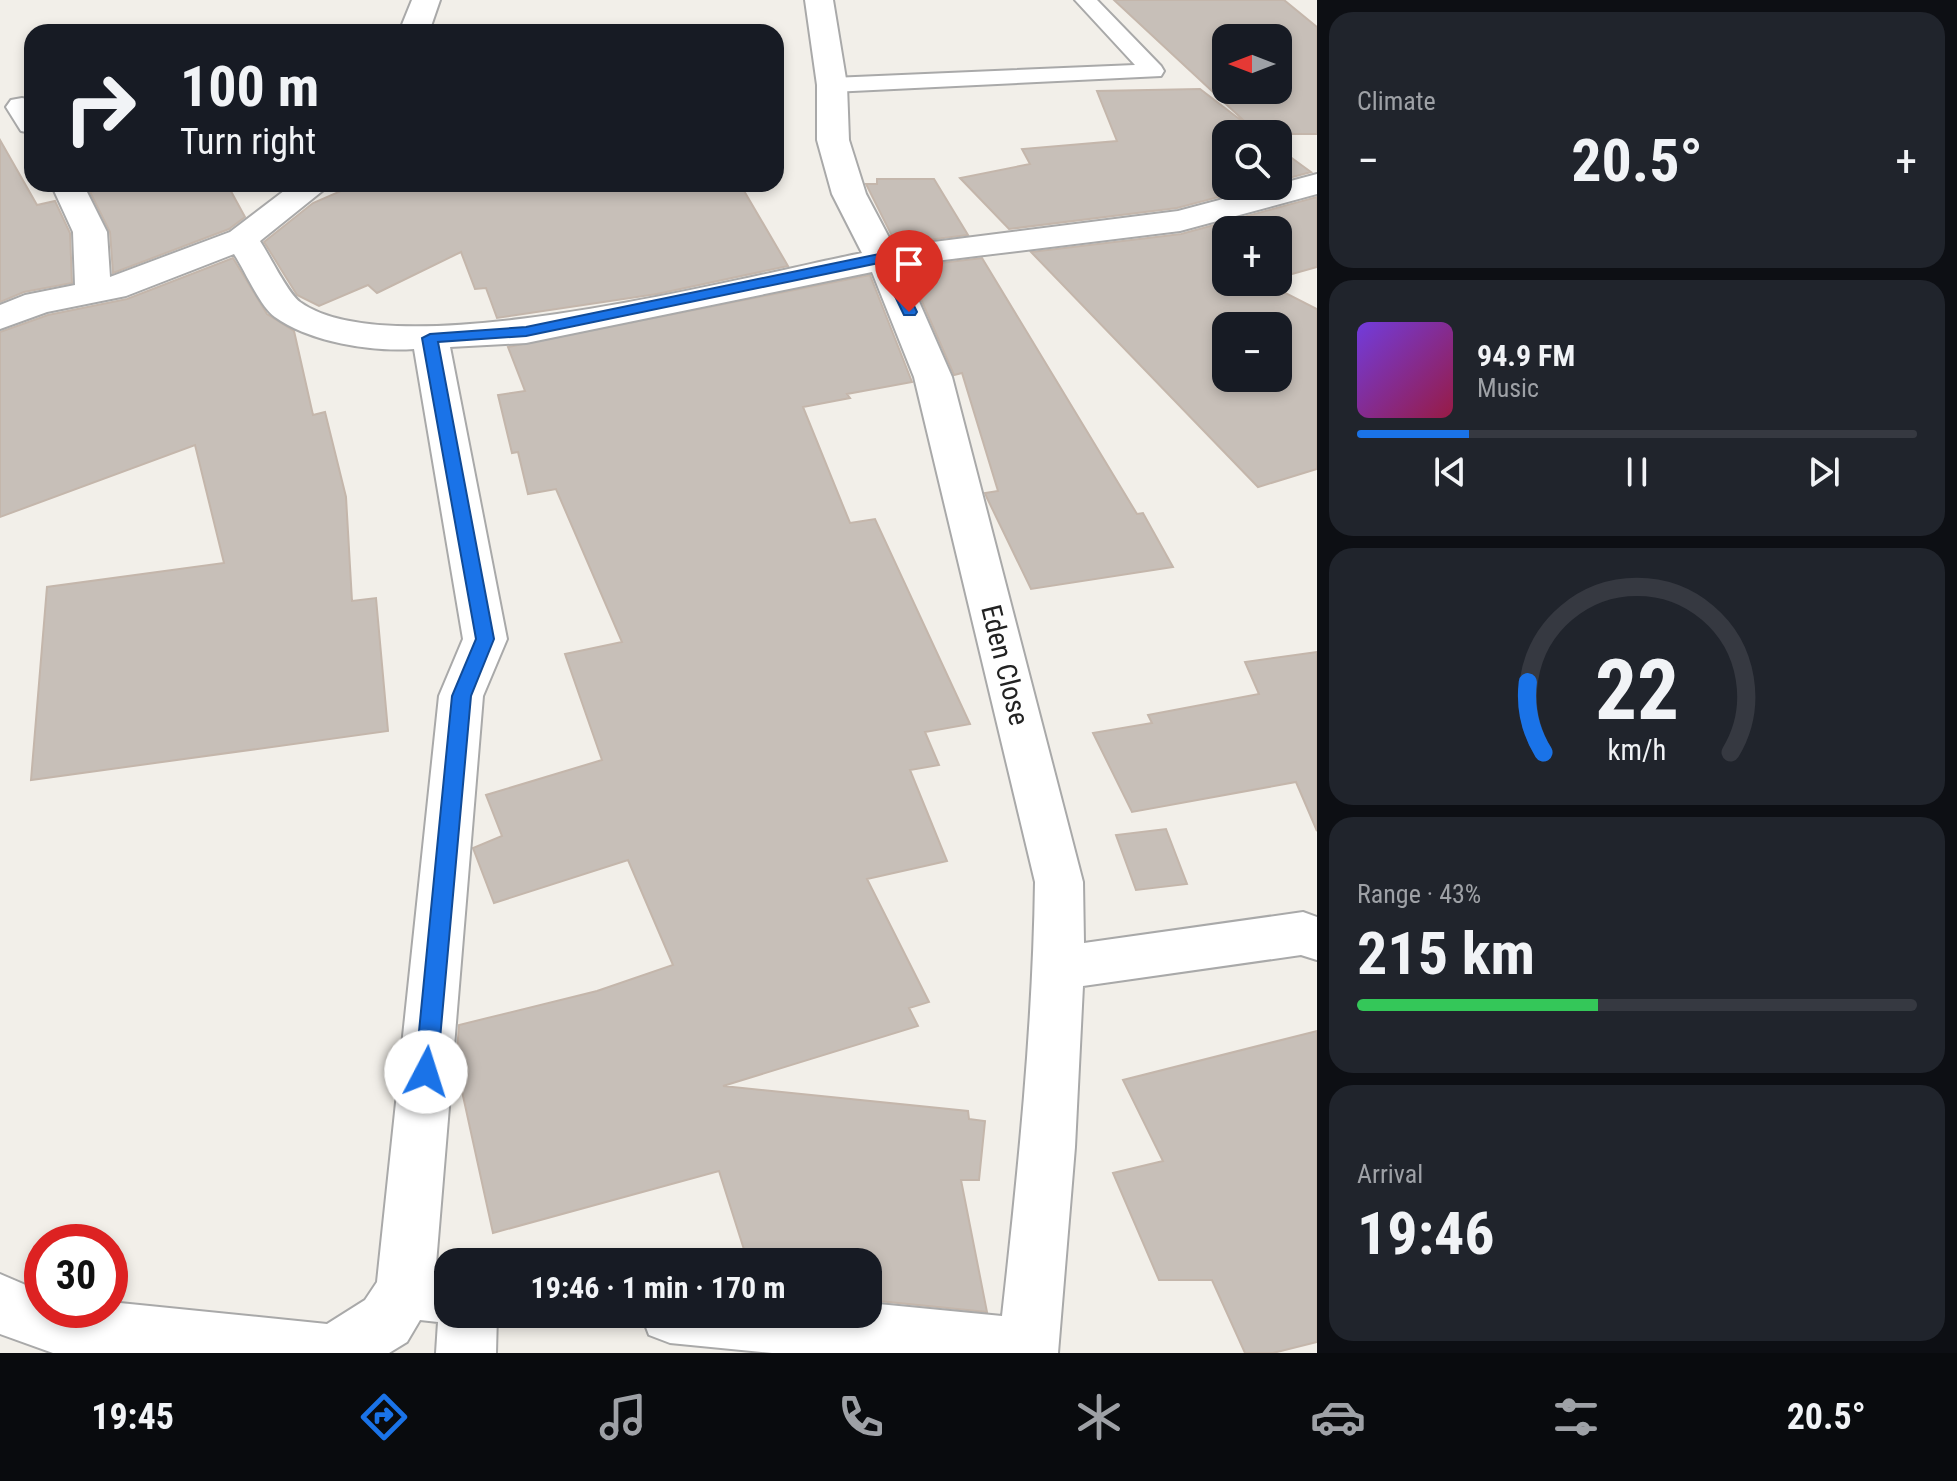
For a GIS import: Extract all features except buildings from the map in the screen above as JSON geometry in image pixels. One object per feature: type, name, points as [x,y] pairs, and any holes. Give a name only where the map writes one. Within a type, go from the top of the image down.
[{"type":"street","points":[[417,24],[426,0]]},
{"type":"street","name":"Eden Close","points":[[819,0],[832,85],[833,140],[849,194],[884,258],[918,332],[933,377],[1059,882],[1059,968],[1048,1147],[1028,1350]]},
{"type":"street","points":[[242,239],[286,309],[312,320],[321,328],[376,338],[430,338],[526,332],[884,258],[1025,236],[1180,221],[1317,184]]},
{"type":"street","points":[[71,192],[90,232],[93,292]]},
{"type":"street","points":[[0,318],[38,303],[114,288],[242,239],[275,210],[303,192]]},
{"type":"street","points":[[335,1353],[426,1292],[461,696],[485,639],[430,338]]},
{"type":"street","points":[[1059,968],[1303,933],[1317,939]]},
{"type":"street","points":[[0,1303],[30,1318],[66,1327],[325,1353]]},
{"type":"street","points":[[466,1353],[467,1328]]},
{"type":"street","points":[[809,1328],[1028,1350]]},
{"type":"lane","points":[[832,85],[1153,71],[1085,0]]},
{"type":"route","points":[[426,1072],[461,696],[485,639],[430,338],[526,332],[884,258],[909,312]]}]
